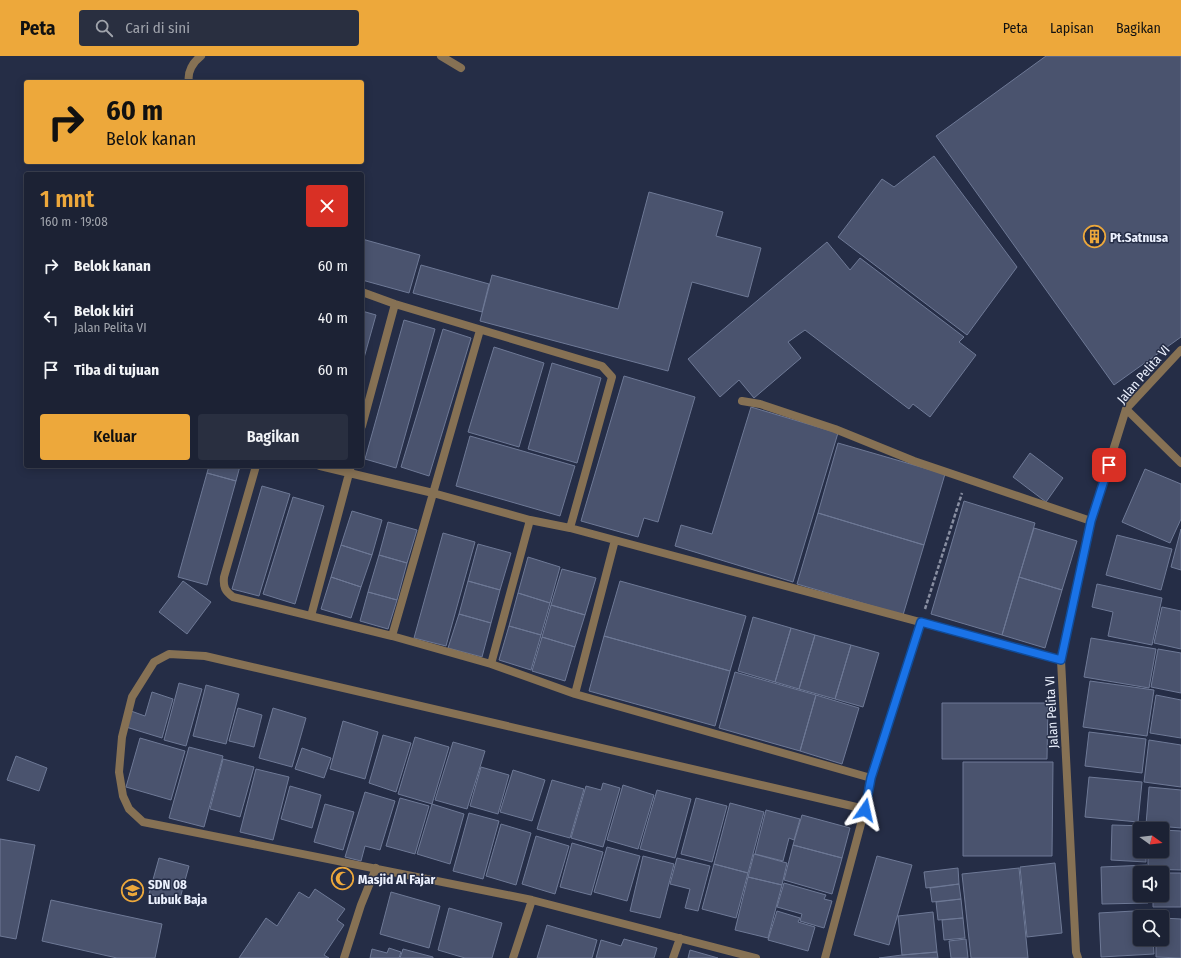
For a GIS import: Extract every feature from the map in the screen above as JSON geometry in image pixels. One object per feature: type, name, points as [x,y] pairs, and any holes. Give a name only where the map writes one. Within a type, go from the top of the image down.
[{"type":"street","points":[[189,80],[190,69],[201,56]]},
{"type":"street","points":[[441,56],[461,68]]},
{"type":"street","points":[[364,293],[395,304],[602,366],[612,377],[570,528]]},
{"type":"street","points":[[364,419],[395,304]]},
{"type":"street","points":[[392,636],[480,330]]},
{"type":"street","name":"Jalan Pelita VI","points":[[1078,958],[1076,952],[1061,660],[1091,521],[1126,409],[1181,350]]},
{"type":"street","points":[[742,401],[760,404],[835,429],[914,461],[1091,521]]},
{"type":"street","points":[[1126,409],[1181,463]]},
{"type":"street","points":[[255,468],[224,576],[225,590],[233,597],[392,636],[491,664],[575,694],[871,778]]},
{"type":"street","points":[[335,468],[350,470],[530,520],[570,528],[1061,660]]},
{"type":"street","points":[[311,616],[350,470]]},
{"type":"street","points":[[491,664],[530,520]]},
{"type":"street","points":[[575,694],[615,540]]},
{"type":"street","points":[[825,958],[865,810],[871,778],[921,622]]},
{"type":"street","points":[[756,958],[532,900],[143,822],[129,810],[123,796],[119,772],[122,737],[132,697],[154,662],[169,654],[206,656],[865,810]]},
{"type":"street","points":[[344,958],[361,905],[376,868]]},
{"type":"street","points":[[513,958],[532,900]]},
{"type":"street","points":[[673,958],[680,938]]},
{"type":"path","points":[[921,622],[966,478]]},
{"type":"building","name":"Pt.Satnusa","points":[[1046,56],[1181,56],[1181,337],[1114,385],[936,136]]},
{"type":"building","points":[[934,156],[1017,267],[967,335],[838,237],[882,179],[894,187]]},
{"type":"building","points":[[649,192],[723,212],[716,236],[761,248],[748,297],[692,282],[668,371],[480,321],[492,275],[618,309]]},
{"type":"building","points":[[364,240],[420,255],[409,293],[364,281]]},
{"type":"building","points":[[827,242],[850,270],[860,258],[964,337],[959,342],[976,355],[930,417],[913,404],[909,409],[805,330],[788,342],[801,358],[754,398],[739,380],[720,397],[688,359]]},
{"type":"building","points":[[421,265],[489,284],[482,312],[413,293]]},
{"type":"building","points":[[364,312],[376,315],[364,358]]},
{"type":"building","points":[[404,320],[435,329],[396,468],[365,459]]},
{"type":"building","points":[[443,329],[471,338],[429,476],[401,467]]},
{"type":"building","points":[[494,347],[544,363],[519,447],[468,432]]},
{"type":"building","points":[[552,363],[601,378],[577,463],[528,449]]},
{"type":"building","points":[[624,376],[695,397],[658,522],[644,518],[638,537],[581,521]]},
{"type":"building","points":[[751,407],[838,433],[793,582],[675,546],[681,525],[712,534]]},
{"type":"building","points":[[470,436],[575,466],[560,516],[456,486]]},
{"type":"building","points":[[838,443],[945,474],[924,545],[818,513]]},
{"type":"building","points":[[1030,453],[1063,478],[1046,502],[1013,477]]},
{"type":"building","points":[[208,468],[239,468],[236,481],[207,473]]},
{"type":"building","points":[[1145,469],[1181,484],[1181,519],[1170,543],[1122,522]]},
{"type":"building","points":[[207,473],[236,481],[207,585],[178,577]]},
{"type":"building","points":[[262,486],[290,494],[259,596],[232,589]]},
{"type":"building","points":[[293,497],[324,506],[295,604],[263,594]]},
{"type":"building","points":[[964,501],[1035,523],[1002,635],[931,614]]},
{"type":"building","points":[[352,511],[382,520],[372,555],[341,545]]},
{"type":"building","points":[[818,513],[924,545],[903,615],[797,584]]},
{"type":"building","points":[[388,522],[417,530],[407,563],[379,555]]},
{"type":"building","points":[[1034,528],[1077,541],[1062,590],[1019,577]]},
{"type":"building","points":[[1181,529],[1181,570],[1171,567]]},
{"type":"building","points":[[443,533],[475,542],[446,646],[414,638]]},
{"type":"building","points":[[1117,535],[1172,549],[1161,590],[1106,575]]},
{"type":"building","points":[[478,544],[511,553],[500,590],[468,581]]},
{"type":"building","points":[[341,545],[372,555],[361,587],[331,577]]},
{"type":"building","points":[[379,555],[407,563],[397,600],[368,592]]},
{"type":"building","points":[[528,557],[560,567],[550,603],[518,593]]},
{"type":"building","points":[[562,569],[596,578],[585,615],[551,605]]},
{"type":"building","points":[[331,577],[361,587],[351,618],[321,609]]},
{"type":"building","points":[[1019,577],[1062,590],[1045,648],[1002,635]]},
{"type":"building","points":[[183,581],[211,602],[187,634],[159,612]]},
{"type":"building","points":[[468,581],[500,590],[491,623],[459,614]]},
{"type":"building","points":[[620,581],[746,616],[730,671],[604,636]]},
{"type":"building","points":[[1097,584],[1162,598],[1152,645],[1108,636],[1113,612],[1092,607]]},
{"type":"building","points":[[368,592],[397,600],[388,629],[360,621]]},
{"type":"building","points":[[518,593],[550,603],[541,635],[509,626]]},
{"type":"building","points":[[551,605],[585,615],[575,647],[542,637]]},
{"type":"building","points":[[1162,607],[1181,611],[1181,649],[1154,643]]},
{"type":"building","points":[[459,614],[491,623],[482,657],[448,648]]},
{"type":"building","points":[[753,617],[791,628],[775,682],[738,671]]},
{"type":"building","points":[[509,626],[541,635],[531,670],[499,660]]},
{"type":"building","points":[[791,628],[815,635],[799,689],[775,682]]},
{"type":"building","points":[[815,635],[851,645],[835,699],[799,689]]},
{"type":"building","points":[[604,636],[730,671],[715,726],[589,691]]},
{"type":"building","points":[[542,637],[575,647],[565,681],[532,671]]},
{"type":"building","points":[[1091,638],[1156,649],[1149,688],[1084,677]]},
{"type":"building","points":[[851,645],[879,653],[863,707],[835,699]]},
{"type":"building","points":[[1158,649],[1181,653],[1181,693],[1151,687]]},
{"type":"building","points":[[735,672],[816,695],[800,751],[719,728]]},
{"type":"building","points":[[1090,681],[1154,690],[1147,736],[1083,727]]},
{"type":"building","points":[[179,683],[202,689],[186,746],[164,740]]},
{"type":"building","points":[[206,685],[239,694],[226,744],[193,736]]},
{"type":"building","points":[[152,692],[173,699],[162,738],[126,727],[131,711],[145,716]]},
{"type":"building","points":[[816,695],[859,708],[842,764],[800,751]]},
{"type":"building","points":[[1156,695],[1181,700],[1181,738],[1150,733]]},
{"type":"building","points":[[942,703],[1048,703],[1047,759],[942,759]]},
{"type":"building","points":[[238,708],[262,715],[254,747],[229,741]]},
{"type":"building","points":[[273,708],[306,718],[292,767],[259,758]]},
{"type":"building","points":[[343,721],[378,732],[365,779],[330,769]]},
{"type":"building","points":[[1089,732],[1146,739],[1142,773],[1085,766]]},
{"type":"building","points":[[383,735],[411,743],[396,792],[369,783]]},
{"type":"building","points":[[415,737],[449,747],[432,804],[398,794]]},
{"type":"building","points":[[140,738],[185,751],[171,800],[126,787]]},
{"type":"building","points":[[1149,740],[1181,745],[1181,787],[1144,782]]},
{"type":"building","points":[[453,742],[485,751],[467,809],[435,800]]},
{"type":"building","points":[[189,747],[223,756],[204,827],[169,818]]},
{"type":"building","points":[[302,748],[331,758],[324,778],[295,769]]},
{"type":"building","points":[[16,756],[47,768],[39,791],[7,780]]},
{"type":"building","points":[[223,759],[254,767],[240,817],[210,809]]},
{"type":"building","points":[[963,762],[1053,762],[1052,856],[963,856]]},
{"type":"building","points":[[481,767],[509,775],[498,814],[470,806]]},
{"type":"building","points":[[256,769],[289,777],[273,840],[240,832]]},
{"type":"building","points":[[513,770],[545,780],[532,821],[500,812]]},
{"type":"building","points":[[1089,777],[1142,782],[1138,822],[1085,817]]},
{"type":"building","points":[[552,780],[584,789],[570,838],[537,829]]},
{"type":"building","points":[[603,783],[620,788],[603,847],[571,838],[586,786],[601,790]]},
{"type":"building","points":[[623,785],[654,795],[638,849],[607,840]]},
{"type":"building","points":[[290,786],[321,795],[312,828],[281,819]]},
{"type":"building","points":[[1149,787],[1181,790],[1181,828],[1169,827],[1169,822],[1146,822]]},
{"type":"building","points":[[657,790],[691,799],[675,858],[640,849]]},
{"type":"building","points":[[365,792],[395,801],[380,850],[365,846],[361,861],[345,857]]},
{"type":"building","points":[[400,798],[429,806],[415,854],[386,846]]},
{"type":"building","points":[[696,798],[727,806],[712,862],[681,854]]},
{"type":"building","points":[[730,803],[764,812],[748,873],[714,864]]},
{"type":"building","points":[[325,804],[354,812],[343,850],[314,842]]},
{"type":"building","points":[[432,804],[464,814],[450,864],[417,854]]},
{"type":"building","points":[[766,810],[800,819],[794,840],[789,838],[783,861],[755,854]]},
{"type":"building","points":[[469,813],[499,821],[483,879],[453,871]]},
{"type":"building","points":[[802,815],[850,828],[842,858],[793,845]]},
{"type":"building","points":[[501,824],[531,833],[516,885],[486,876]]},
{"type":"building","points":[[1112,825],[1133,826],[1133,858],[1146,858],[1146,862],[1111,860]]},
{"type":"building","points":[[1169,830],[1181,831],[1181,870],[1169,870],[1169,866],[1148,866],[1148,858],[1169,858]]},
{"type":"building","points":[[536,836],[569,846],[555,894],[522,884]]},
{"type":"building","points":[[0,839],[35,845],[16,939],[0,936]]},
{"type":"building","points":[[572,843],[603,852],[591,895],[560,887]]},
{"type":"building","points":[[793,845],[842,858],[832,894],[784,880]]},
{"type":"building","points":[[607,847],[640,856],[627,901],[594,892]]},
{"type":"building","points":[[754,854],[787,863],[782,885],[748,877]]},
{"type":"building","points":[[643,856],[674,864],[660,918],[630,911]]},
{"type":"building","points":[[877,856],[912,865],[889,945],[854,935]]},
{"type":"building","points":[[159,858],[189,866],[179,902],[149,894]]},
{"type":"building","points":[[677,858],[710,866],[698,911],[685,908],[690,889],[670,884]]},
{"type":"building","points":[[1055,863],[1062,933],[1027,937],[1020,867]]},
{"type":"building","points":[[714,864],[748,873],[736,918],[702,909]]},
{"type":"building","points":[[1147,865],[1133,866],[1133,902],[1148,903],[1102,904],[1101,867]]},
{"type":"building","points":[[958,868],[959,884],[926,888],[924,872]]},
{"type":"building","points":[[1019,868],[1028,958],[971,958],[962,874]]},
{"type":"building","points":[[1169,873],[1181,873],[1181,907],[1153,907],[1153,902],[1169,902]]},
{"type":"building","points":[[748,877],[782,885],[768,938],[735,930]]},
{"type":"building","points":[[784,883],[826,895],[824,899],[832,901],[824,928],[800,921],[802,914],[777,907]]},
{"type":"building","points":[[959,884],[961,899],[932,902],[930,888]]},
{"type":"building","points":[[315,889],[345,909],[337,920],[344,925],[324,955],[329,958],[239,958],[266,918],[277,926],[299,892],[309,898]]},
{"type":"building","points":[[391,892],[440,906],[429,948],[380,934]]},
{"type":"building","points":[[961,899],[963,918],[938,920],[936,902]]},
{"type":"building","points":[[51,900],[162,924],[155,958],[117,958],[42,941]]},
{"type":"building","points":[[449,908],[502,923],[492,958],[465,958],[438,950]]},
{"type":"building","points":[[777,911],[800,918],[798,922],[815,927],[808,951],[768,940]]},
{"type":"building","points":[[1133,911],[1133,946],[1153,946],[1154,954],[1101,957],[1099,913]]},
{"type":"building","points":[[933,912],[937,952],[902,955],[898,916]]},
{"type":"building","points":[[963,918],[965,938],[944,940],[942,920]]},
{"type":"building","points":[[1169,918],[1181,919],[1181,958],[1156,957],[1156,946],[1169,946]]},
{"type":"building","points":[[547,925],[597,940],[592,958],[537,958]]},
{"type":"building","points":[[624,939],[657,948],[654,958],[596,958],[601,940],[621,946]]},
{"type":"building","points":[[966,939],[968,958],[951,958],[949,941]]},
{"type":"building","points":[[389,948],[401,952],[399,958],[370,958],[372,949],[387,953]]},
{"type":"building","points":[[403,949],[433,957],[433,958],[400,958]]},
{"type":"building","points":[[690,950],[718,958],[688,958]]},
{"type":"building","points":[[937,952],[938,958],[879,958],[902,955]]},
{"type":"place","name":"Pt.Satnusa","points":[[1094,237]]},
{"type":"place","name":"Masjid Al Fajar","points":[[342,879]]},
{"type":"place","name":"SDN 08 Lubuk Baja","points":[[133,891]]},
{"type":"route","points":[[865,810],[871,778],[921,622],[1061,660],[1091,521],[1109,465]]}]
